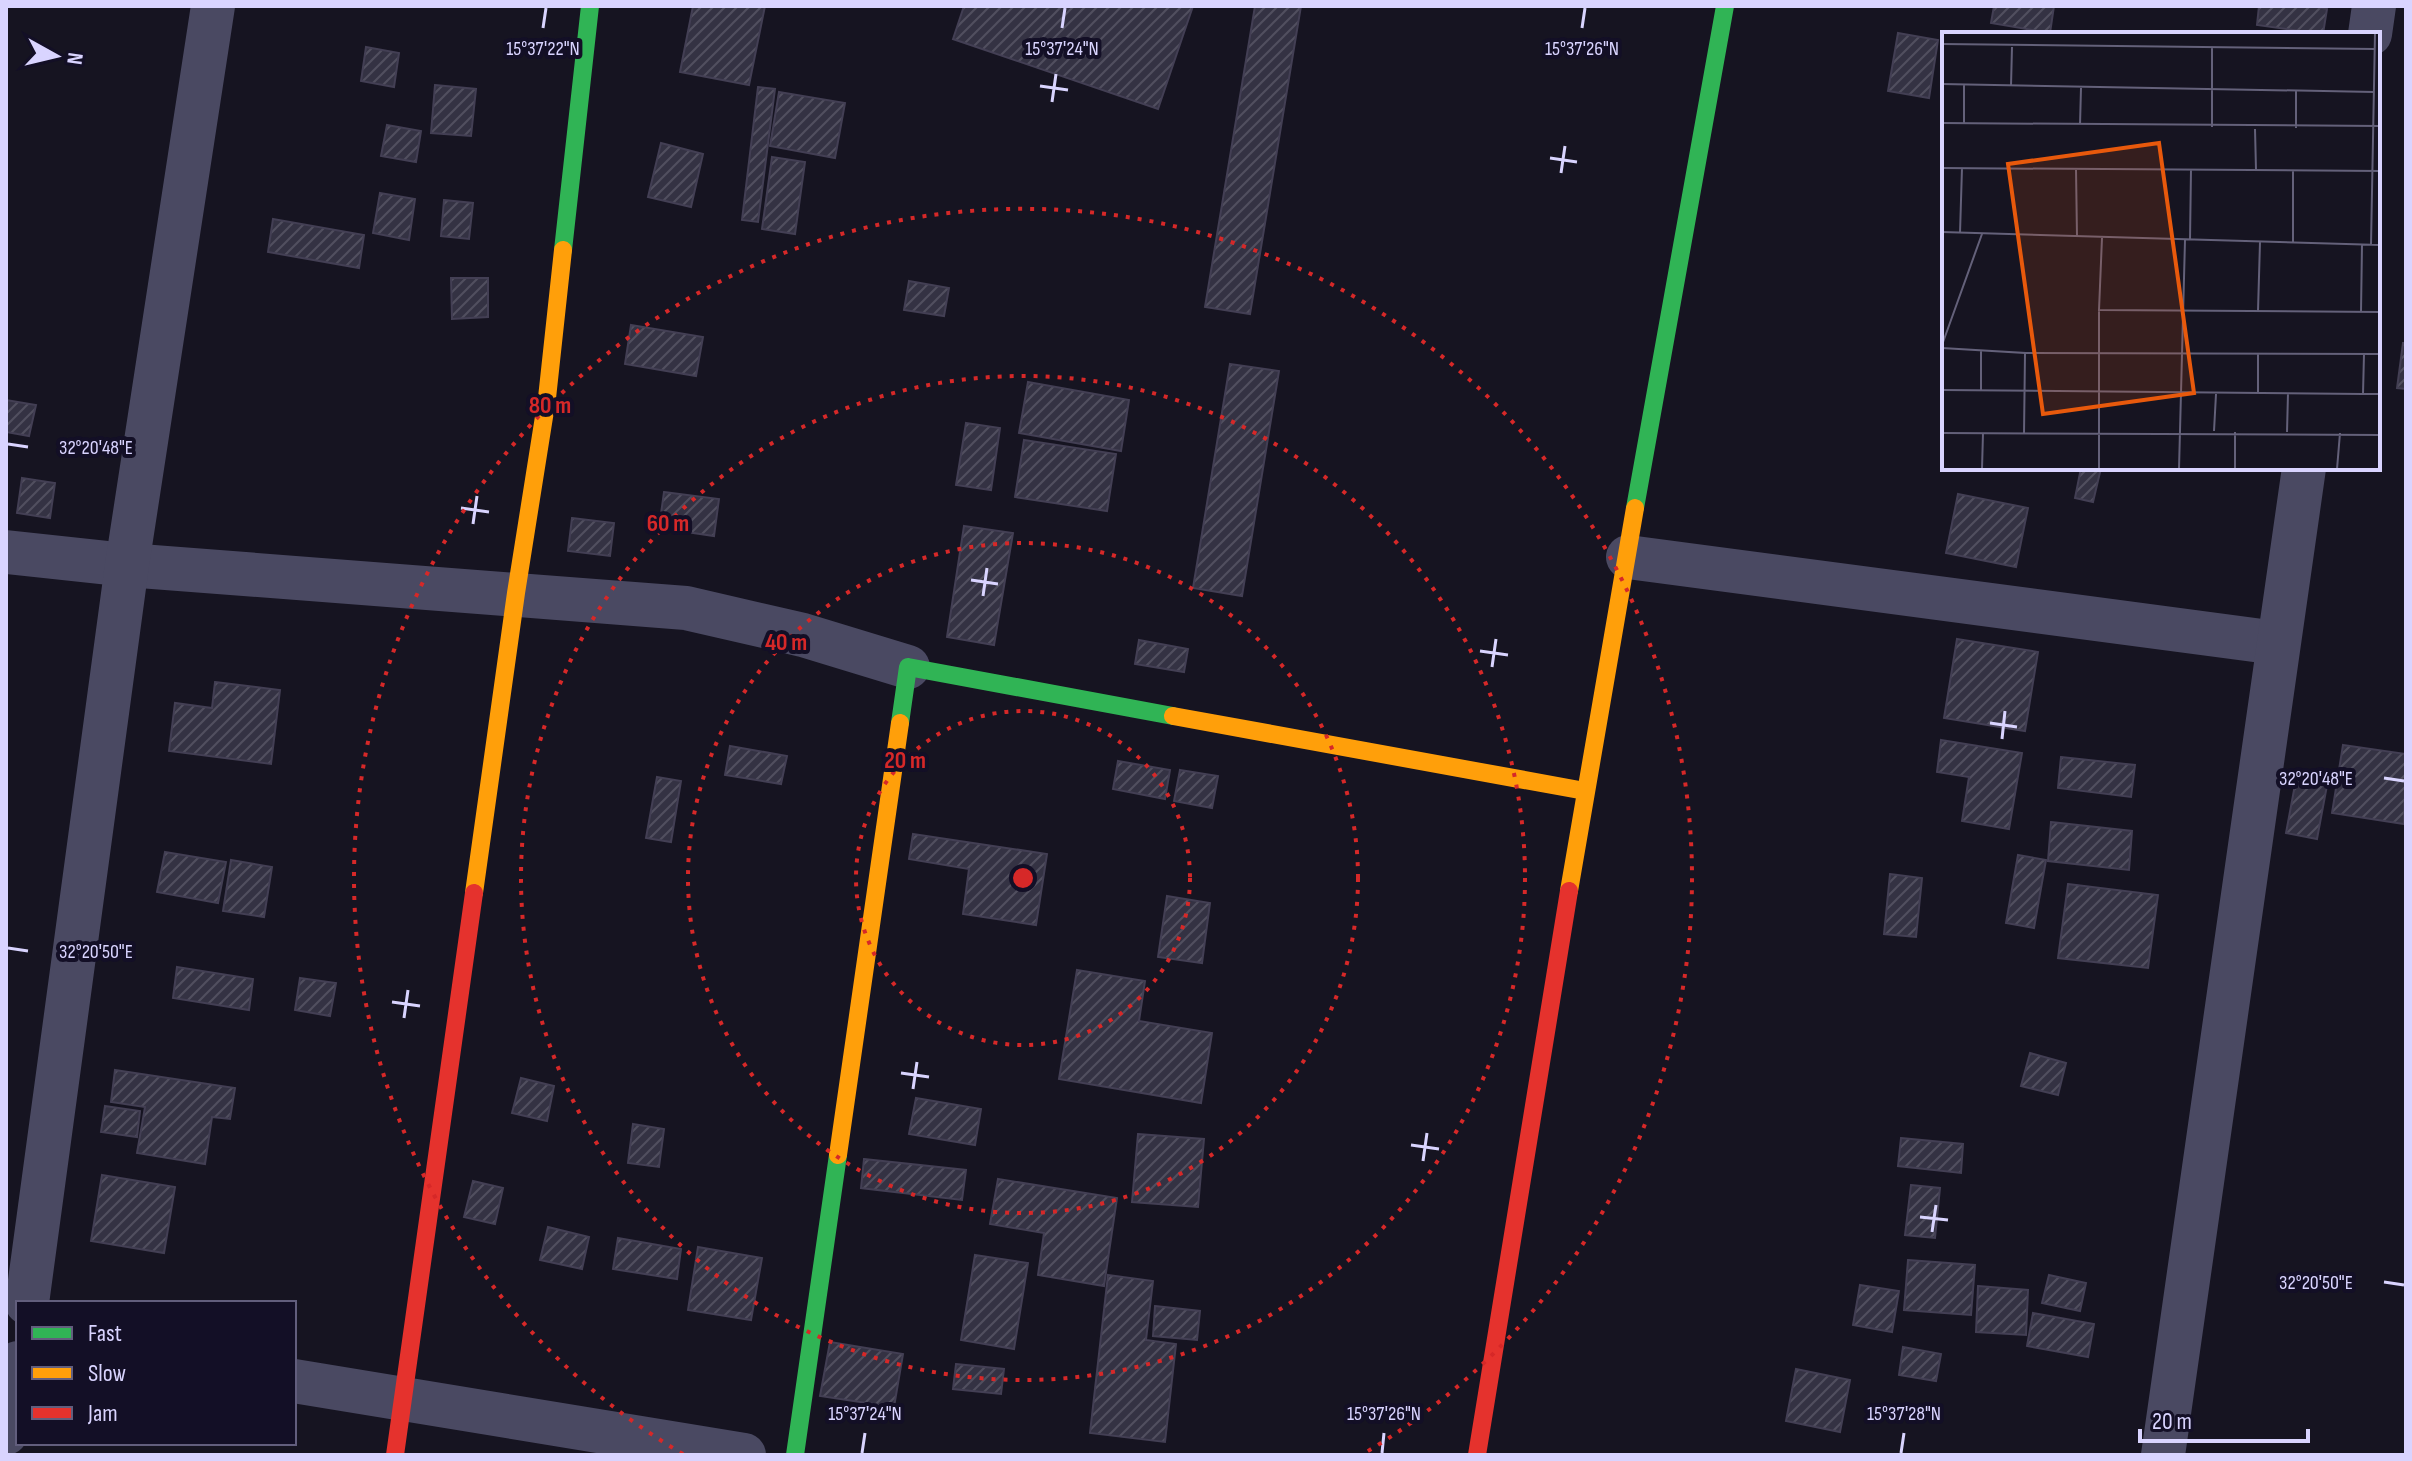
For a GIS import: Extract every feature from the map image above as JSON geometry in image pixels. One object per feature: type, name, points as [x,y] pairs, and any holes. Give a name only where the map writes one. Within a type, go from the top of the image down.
[{"type":"street","points":[[27,1301],[127,565],[213,6]]},
{"type":"street","points":[[395,1455],[516,593],[547,398],[590,6]]},
{"type":"street","points":[[1477,1455],[1585,791],[1725,6]]},
{"type":"street","points":[[2370,32],[2374,6]]},
{"type":"street","points":[[2163,1455],[2304,470]]},
{"type":"street","points":[[6,552],[127,565],[686,608],[803,635],[908,667],[1585,791]]},
{"type":"street","points":[[1628,557],[2277,643]]},
{"type":"street","points":[[795,1455],[908,667]]},
{"type":"street","points":[[6,1433],[16,1375]]},
{"type":"street","points":[[296,1381],[744,1455]]},
{"type":"building","points":[[693,6],[765,6],[749,85],[680,72]]},
{"type":"building","points":[[964,6],[1193,6],[1158,109],[953,39]]},
{"type":"building","points":[[1255,6],[1301,6],[1250,314],[1205,307]]},
{"type":"building","points":[[1994,6],[2054,6],[2050,32],[1991,23]]},
{"type":"building","points":[[2259,6],[2327,9],[2323,32],[2257,25]]},
{"type":"building","points":[[1898,33],[1938,40],[1929,98],[1888,91]]},
{"type":"building","points":[[366,47],[399,53],[394,87],[361,81]]},
{"type":"building","points":[[435,85],[476,89],[471,136],[431,133]]},
{"type":"building","points":[[758,87],[775,89],[758,222],[742,220]]},
{"type":"building","points":[[779,92],[845,103],[835,158],[770,146]]},
{"type":"building","points":[[387,125],[421,131],[416,162],[381,156]]},
{"type":"building","points":[[661,143],[703,154],[691,207],[648,197]]},
{"type":"building","points":[[772,157],[805,162],[795,234],[762,229]]},
{"type":"building","points":[[380,193],[415,199],[409,240],[373,233]]},
{"type":"building","points":[[444,200],[473,203],[469,239],[441,236]]},
{"type":"building","points":[[273,219],[364,235],[359,268],[268,252]]},
{"type":"building","points":[[451,278],[488,278],[488,317],[452,319]]},
{"type":"building","points":[[909,281],[949,288],[944,316],[904,310]]},
{"type":"building","points":[[631,325],[703,337],[696,376],[625,364]]},
{"type":"building","points":[[2403,343],[2406,343],[2406,389],[2397,388]]},
{"type":"building","points":[[1230,364],[1279,371],[1242,596],[1193,588]]},
{"type":"building","points":[[1028,382],[1129,400],[1121,451],[1019,433]]},
{"type":"building","points":[[6,400],[36,405],[29,436],[6,432]]},
{"type":"building","points":[[966,423],[1000,428],[991,490],[956,485]]},
{"type":"building","points":[[1024,440],[1116,454],[1107,511],[1015,497]]},
{"type":"building","points":[[2081,470],[2101,470],[2093,502],[2075,498]]},
{"type":"building","points":[[22,478],[55,483],[50,518],[17,513]]},
{"type":"building","points":[[664,492],[719,499],[714,536],[659,528]]},
{"type":"building","points":[[1958,494],[2028,508],[2016,567],[1946,553]]},
{"type":"building","points":[[572,518],[614,523],[610,556],[568,551]]},
{"type":"building","points":[[964,526],[1013,533],[994,645],[947,637]]},
{"type":"building","points":[[1957,639],[2038,652],[2025,731],[1944,718]]},
{"type":"building","points":[[1139,640],[1188,649],[1184,672],[1135,664]]},
{"type":"building","points":[[215,682],[280,690],[271,764],[169,751],[175,703],[212,708]]},
{"type":"building","points":[[1941,740],[2022,753],[2009,829],[1962,821],[1969,777],[1937,772]]},
{"type":"building","points":[[2343,745],[2406,754],[2404,824],[2332,813]]},
{"type":"building","points":[[730,746],[787,756],[781,784],[725,775]]},
{"type":"building","points":[[2061,757],[2135,765],[2131,797],[2058,788]]},
{"type":"building","points":[[1118,761],[1170,770],[1165,799],[1113,789]]},
{"type":"building","points":[[1180,770],[1218,776],[1212,808],[1174,801]]},
{"type":"building","points":[[2297,774],[2328,780],[2317,839],[2286,833]]},
{"type":"building","points":[[657,777],[681,781],[671,842],[646,838]]},
{"type":"building","points":[[2051,822],[2132,831],[2129,870],[2048,861]]},
{"type":"building","points":[[913,834],[1047,854],[1036,925],[963,914],[969,869],[909,859]]},
{"type":"building","points":[[165,852],[226,862],[218,903],[157,892]]},
{"type":"building","points":[[2018,855],[2046,860],[2034,928],[2006,923]]},
{"type":"building","points":[[231,860],[272,867],[264,917],[223,911]]},
{"type":"building","points":[[1890,874],[1922,878],[1916,937],[1884,934]]},
{"type":"building","points":[[2068,884],[2158,895],[2148,968],[2058,958]]},
{"type":"building","points":[[1167,896],[1210,903],[1202,963],[1158,957]]},
{"type":"building","points":[[177,967],[253,979],[249,1010],[173,998]]},
{"type":"building","points":[[1077,970],[1145,981],[1139,1021],[1212,1033],[1201,1103],[1059,1079]]},
{"type":"building","points":[[300,978],[336,983],[330,1016],[295,1010]]},
{"type":"building","points":[[2030,1053],[2066,1063],[2058,1095],[2021,1086]]},
{"type":"building","points":[[115,1070],[235,1088],[230,1119],[212,1117],[205,1164],[137,1153],[145,1107],[111,1102]]},
{"type":"building","points":[[521,1078],[554,1086],[547,1121],[512,1113]]},
{"type":"building","points":[[916,1098],[981,1109],[975,1145],[909,1134]]},
{"type":"building","points":[[105,1106],[140,1111],[137,1137],[101,1132]]},
{"type":"building","points":[[633,1124],[664,1129],[659,1167],[628,1163]]},
{"type":"building","points":[[1138,1134],[1204,1139],[1198,1207],[1132,1202]]},
{"type":"building","points":[[1901,1138],[1963,1144],[1961,1173],[1898,1166]]},
{"type":"building","points":[[864,1159],[966,1170],[962,1200],[861,1188]]},
{"type":"building","points":[[102,1175],[175,1187],[164,1253],[91,1241]]},
{"type":"building","points":[[998,1179],[1117,1198],[1104,1286],[1038,1275],[1044,1233],[990,1224]]},
{"type":"building","points":[[473,1181],[503,1188],[495,1224],[464,1217]]},
{"type":"building","points":[[1911,1185],[1940,1188],[1935,1238],[1905,1235]]},
{"type":"building","points":[[548,1227],[589,1237],[582,1269],[540,1260]]},
{"type":"building","points":[[618,1238],[681,1249],[677,1279],[613,1269]]},
{"type":"building","points":[[698,1247],[762,1258],[751,1320],[688,1310]]},
{"type":"building","points":[[975,1255],[1028,1263],[1014,1349],[961,1340]]},
{"type":"building","points":[[1908,1260],[1975,1265],[1971,1315],[1904,1310]]},
{"type":"building","points":[[1108,1275],[1153,1281],[1146,1340],[1176,1344],[1165,1442],[1090,1433]]},
{"type":"building","points":[[2049,1275],[2086,1283],[2080,1311],[2042,1303]]},
{"type":"building","points":[[1860,1285],[1899,1291],[1892,1332],[1853,1325]]},
{"type":"building","points":[[1978,1286],[2028,1290],[2026,1335],[1976,1332]]},
{"type":"building","points":[[1155,1306],[1200,1311],[1197,1340],[1153,1336]]},
{"type":"building","points":[[2033,1313],[2094,1324],[2088,1357],[2027,1346]]},
{"type":"building","points":[[830,1342],[903,1354],[894,1407],[820,1396]]},
{"type":"building","points":[[1903,1347],[1941,1354],[1936,1381],[1899,1375]]},
{"type":"building","points":[[956,1364],[1004,1369],[1001,1394],[953,1389]]},
{"type":"building","points":[[1796,1369],[1850,1380],[1840,1432],[1786,1421]]},
{"type":"traffic: fast","points":[[563,250],[590,6]]},
{"type":"traffic: fast","points":[[1635,508],[1725,6]]},
{"type":"traffic: fast","points":[[900,723],[908,667],[1173,716]]},
{"type":"traffic: fast","points":[[795,1455],[838,1155]]},
{"type":"traffic: slow","points":[[474,893],[547,398],[563,250]]},
{"type":"traffic: slow","points":[[1569,891],[1635,508]]},
{"type":"traffic: slow","points":[[1173,716],[1585,791]]},
{"type":"traffic: slow","points":[[838,1155],[900,723]]},
{"type":"traffic: jam","points":[[1477,1455],[1569,891]]},
{"type":"traffic: jam","points":[[395,1455],[474,893]]}]
